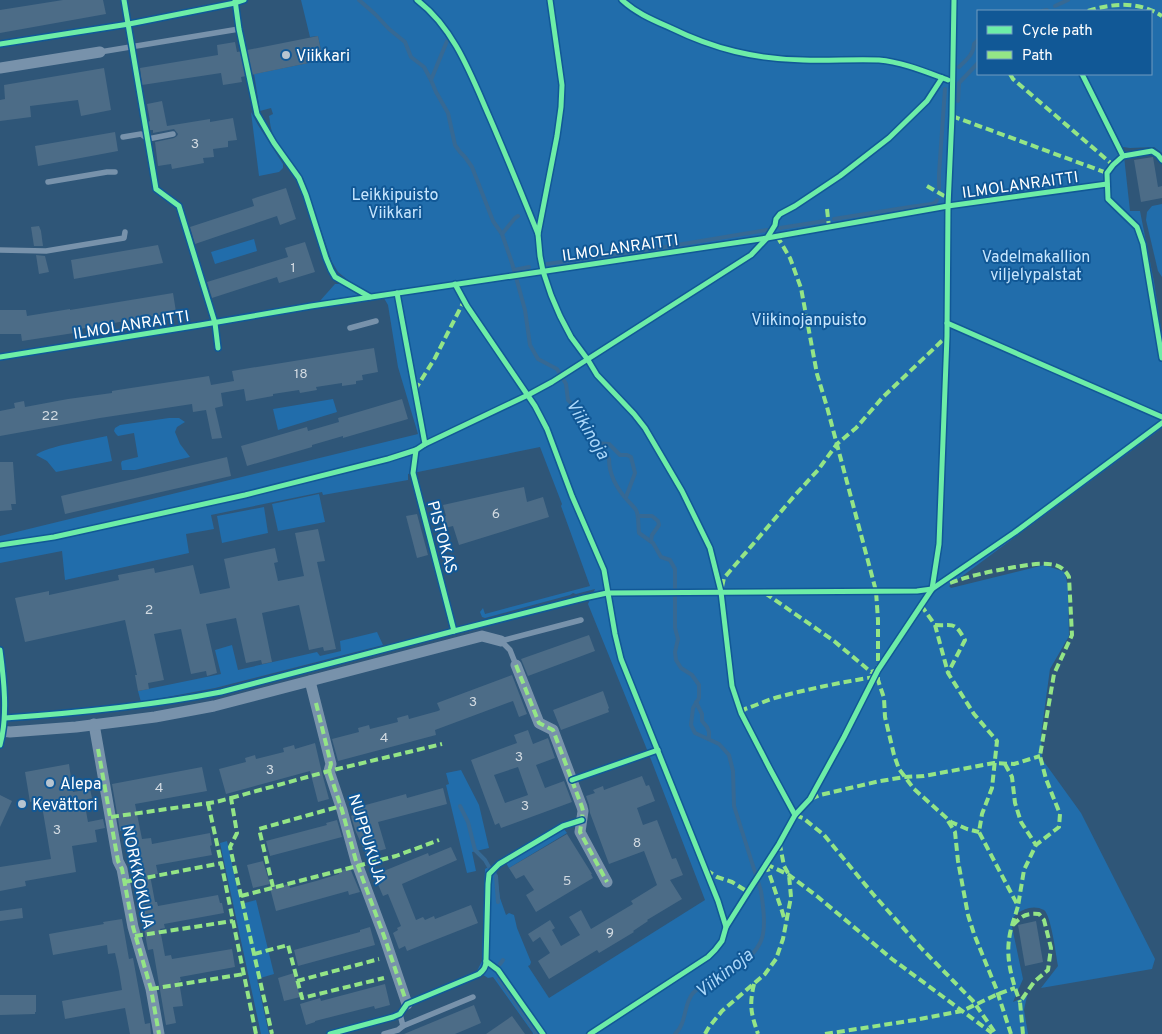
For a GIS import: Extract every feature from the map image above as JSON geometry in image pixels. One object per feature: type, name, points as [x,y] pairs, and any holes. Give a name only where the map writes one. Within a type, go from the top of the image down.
[{"type":"street","points":[[0,68],[100,52]]},
{"type":"street","points":[[0,731],[10,732],[94,724],[214,706],[482,636],[501,641]]},
{"type":"street","points":[[516,665],[539,723],[553,730],[582,807],[580,832],[607,882]]},
{"type":"street","name":"NUPPUKUJA","points":[[310,681],[331,764],[330,771],[356,861],[407,1004]]},
{"type":"street","name":"NORKKOKUJA","points":[[94,724],[118,861],[122,869],[133,927],[151,989],[159,1034]]},
{"type":"lane","points":[[100,52],[239,29]]},
{"type":"lane","points":[[123,137],[140,134],[148,138],[173,134]]},
{"type":"lane","points":[[48,182],[115,172]]},
{"type":"lane","points":[[0,250],[46,251],[124,238],[125,232]]},
{"type":"lane","points":[[350,328],[376,321]]},
{"type":"lane","points":[[501,641],[581,620]]},
{"type":"lane","points":[[501,641],[510,650],[516,665]]},
{"type":"lane","points":[[384,1034],[398,1030],[403,1026],[473,997]]},
{"type":"lane","points":[[400,1014],[403,1026]]},
{"type":"green space","name":"Viikinojanpuisto","points":[[301,0],[1162,0],[1162,153],[1154,147],[1123,147],[1130,211],[1140,211],[1162,336],[1162,428],[949,586],[951,588],[1044,565],[1065,572],[1068,588],[1069,636],[1050,669],[1041,735],[1042,759],[1081,813],[1155,959],[1152,969],[1041,988],[1058,966],[1047,913],[1042,909],[1032,907],[1018,913],[1011,922],[1023,979],[1013,1002],[1027,996],[1024,1010],[1028,1034],[533,1034],[493,977],[488,978],[477,971],[482,961],[485,869],[490,866],[496,870],[500,898],[506,915],[509,913],[514,915],[517,928],[531,962],[528,966],[549,998],[705,900],[588,604],[595,589],[576,594],[573,593],[485,618],[482,617],[480,612],[483,608],[485,614],[590,586],[540,447],[408,474],[408,480],[323,495],[322,492],[211,515],[214,529],[186,534],[189,553],[65,580],[62,551],[0,563],[0,536],[418,434],[398,367],[388,305],[381,293],[371,293],[349,281],[338,272],[332,262],[303,178],[280,147],[273,134],[269,116],[273,114],[271,108],[260,111],[254,74],[323,60],[318,36],[310,37]]},
{"type":"green space","points":[[251,112],[283,164],[283,168],[279,172],[259,176]]},
{"type":"green space","points":[[1162,204],[1162,277],[1158,271],[1146,220],[1147,212],[1152,206]]},
{"type":"green space","points":[[254,239],[257,251],[215,264],[211,252]]},
{"type":"green space","points":[[335,284],[340,284],[360,296],[319,302]]},
{"type":"green space","points":[[333,399],[337,412],[278,430],[273,409]]},
{"type":"green space","points":[[179,418],[185,422],[177,427],[175,432],[180,444],[190,457],[135,470],[122,470],[122,461],[138,457],[134,433],[118,436],[114,431],[115,428],[120,425]]},
{"type":"green space","points":[[107,436],[112,461],[56,472],[47,461],[36,455],[59,446]]},
{"type":"green space","points":[[319,494],[325,522],[278,531],[272,504]]},
{"type":"green space","points":[[264,507],[268,533],[222,543],[217,516]]},
{"type":"green space","points":[[377,632],[383,645],[215,688],[141,702],[138,691],[221,674],[215,650],[232,645],[238,670],[317,652],[320,656],[341,651],[340,641]]},
{"type":"green space","points":[[461,770],[479,805],[489,848],[472,852],[476,871],[467,873],[446,785],[449,784],[446,773]]},
{"type":"green space","points":[[564,829],[567,833],[509,868],[506,863]]},
{"type":"green space","points":[[227,841],[241,904],[256,900],[274,974],[257,979],[269,1034],[261,1034],[220,843]]},
{"type":"building","points":[[63,0],[103,0],[106,14],[0,33],[0,10]]},
{"type":"building","points":[[318,36],[323,60],[241,77],[242,82],[223,85],[221,73],[142,85],[140,68],[218,55],[217,45],[235,42],[237,52]]},
{"type":"building","points":[[104,68],[111,110],[81,116],[78,100],[30,106],[31,117],[0,121],[0,100],[5,99],[4,85]]},
{"type":"building","points":[[162,101],[167,126],[210,119],[210,122],[233,118],[237,140],[228,141],[228,147],[213,149],[214,157],[203,158],[204,163],[172,169],[171,164],[158,166],[155,142],[174,138],[178,134],[174,129],[153,133],[153,130],[150,130],[147,104]]},
{"type":"building","points":[[115,132],[118,151],[38,166],[35,146]]},
{"type":"building","points":[[1153,157],[1158,187],[1162,186],[1162,198],[1141,202],[1134,160]]},
{"type":"building","points":[[286,188],[296,219],[280,225],[277,216],[195,244],[190,227],[254,206],[252,199]]},
{"type":"building","points":[[39,226],[43,246],[34,246],[31,227]]},
{"type":"building","points":[[305,242],[315,272],[279,283],[277,277],[212,298],[207,282],[288,257],[285,248]]},
{"type":"building","points":[[158,245],[163,263],[74,279],[71,260]]},
{"type":"building","points":[[36,255],[45,256],[49,272],[39,274]]},
{"type":"building","points":[[173,293],[176,312],[74,330],[74,333],[22,341],[21,334],[0,334],[0,310],[26,310],[27,316]]},
{"type":"building","points":[[374,348],[378,372],[362,375],[363,380],[356,381],[356,384],[342,386],[342,383],[316,387],[317,390],[300,393],[299,390],[273,394],[273,396],[246,401],[244,389],[221,393],[223,406],[215,408],[222,438],[212,439],[206,410],[193,412],[192,404],[0,436],[0,411],[15,408],[14,403],[24,401],[25,407],[209,376],[211,385],[234,381],[232,371]]},
{"type":"building","points":[[402,399],[408,419],[312,445],[312,447],[247,466],[241,446],[307,427],[308,431],[339,422],[338,418]]},
{"type":"building","points":[[227,457],[231,476],[65,514],[61,496]]},
{"type":"building","points":[[0,462],[13,462],[16,504],[11,504],[12,510],[0,511]]},
{"type":"building","points":[[524,487],[527,502],[543,497],[549,517],[459,545],[453,526],[445,528],[442,518],[446,516],[443,505]]},
{"type":"building","points":[[417,514],[428,555],[417,558],[406,516]]},
{"type":"building","points":[[318,529],[325,561],[317,562],[336,649],[324,651],[323,647],[309,650],[299,605],[262,613],[272,662],[262,664],[261,660],[246,663],[236,618],[206,624],[217,673],[207,676],[206,671],[191,674],[181,629],[154,634],[164,680],[148,683],[149,689],[138,691],[135,675],[137,675],[125,620],[25,642],[15,598],[49,591],[49,595],[119,580],[118,575],[154,568],[155,573],[193,565],[200,594],[230,588],[224,559],[275,548],[278,562],[274,563],[278,581],[304,576],[295,533]]},
{"type":"building","points":[[589,635],[595,651],[528,676],[521,659]]},
{"type":"building","points":[[512,675],[527,714],[519,717],[513,701],[435,730],[436,735],[338,761],[332,739],[359,732],[358,728],[369,725],[370,729],[398,722],[397,718],[408,715],[409,719],[438,711],[440,710],[437,703]]},
{"type":"building","points":[[603,691],[609,712],[561,730],[553,710]]},
{"type":"building","points":[[528,730],[533,744],[548,738],[555,758],[536,765],[545,788],[564,781],[572,802],[501,828],[499,823],[495,825],[471,760],[517,743],[514,735]],"holes":[[[518,767],[528,795],[505,803],[494,775]]]},
{"type":"building","points":[[315,743],[329,799],[318,802],[310,771],[226,794],[219,769],[246,762],[245,758],[255,755],[256,759],[284,752],[283,748],[294,745],[295,749]]},
{"type":"building","points":[[69,764],[73,792],[90,789],[92,798],[84,800],[88,822],[103,819],[105,828],[95,830],[97,842],[72,846],[76,872],[25,881],[26,886],[0,891],[0,867],[51,859],[42,806],[39,807],[37,800],[30,802],[25,772]]},
{"type":"building","points":[[202,767],[207,791],[135,804],[142,839],[151,838],[152,844],[210,833],[212,855],[156,865],[158,874],[150,875],[155,902],[157,902],[158,906],[218,895],[224,913],[164,924],[165,928],[160,929],[165,956],[171,955],[172,959],[232,949],[235,967],[180,977],[183,1006],[173,1007],[176,1023],[166,1025],[153,949],[148,950],[136,886],[140,885],[130,829],[120,831],[112,784]]},
{"type":"building","points":[[642,776],[646,786],[649,785],[655,801],[637,808],[643,825],[657,820],[672,859],[676,858],[683,875],[670,880],[682,899],[647,920],[634,932],[599,953],[597,950],[549,979],[538,961],[550,953],[540,937],[533,942],[528,934],[550,920],[555,928],[552,930],[561,946],[580,935],[569,917],[581,910],[591,929],[633,904],[631,901],[657,885],[644,851],[609,864],[590,813],[586,796],[595,793],[593,790],[603,786],[604,790]]},
{"type":"building","points":[[443,788],[447,804],[378,822],[386,849],[366,854],[355,830],[351,809],[406,794],[407,798]]},
{"type":"building","points":[[0,795],[12,801],[0,827]]},
{"type":"building","points":[[337,820],[342,837],[270,856],[266,841],[327,825],[326,823]]},
{"type":"building","points":[[567,834],[593,878],[536,912],[526,895],[534,890],[524,875],[516,879],[509,868]]},
{"type":"building","points":[[451,847],[457,860],[402,884],[403,887],[416,920],[423,917],[425,920],[434,916],[435,919],[471,905],[478,923],[407,951],[405,946],[399,949],[393,933],[401,926],[388,894],[383,896],[374,875],[428,853],[429,856]]},
{"type":"building","points":[[263,861],[270,884],[253,888],[247,865]]},
{"type":"building","points":[[350,868],[360,892],[349,895],[348,891],[276,911],[270,888],[289,884],[290,888],[339,874],[338,871]]},
{"type":"building","points":[[22,908],[23,918],[0,921],[0,911]]},
{"type":"building","points":[[122,919],[129,959],[133,958],[145,1024],[150,1023],[151,1034],[130,1034],[125,1008],[65,1019],[62,1001],[122,990],[119,971],[115,953],[108,954],[107,945],[53,955],[49,934]]},
{"type":"building","points":[[1036,921],[1043,962],[1025,966],[1018,925]]},
{"type":"building","points":[[370,927],[375,945],[298,966],[294,950],[360,932],[360,930]]},
{"type":"building","points":[[294,973],[300,997],[284,1001],[278,978]]},
{"type":"building","points":[[385,984],[390,1005],[375,1009],[374,1006],[306,1025],[300,1004],[320,998],[321,1001]]},
{"type":"building","points":[[0,995],[36,995],[35,1014],[0,1015]]},
{"type":"building","points":[[474,1005],[481,1023],[455,1034],[404,1034]]},
{"type":"building","points":[[512,1016],[525,1034],[486,1034]]},
{"type":"waterway","name":"Viikinoja","points":[[359,0],[405,42],[411,57],[424,67],[448,113],[455,145],[472,167],[493,221],[502,234],[525,310],[530,345],[538,359],[557,369],[566,384],[568,400],[575,408],[592,438],[609,459],[610,471],[617,487],[637,512],[639,533],[653,543],[661,557],[670,560],[675,569],[675,628],[678,639],[675,652],[676,660],[681,668],[692,675],[699,685],[699,698],[693,708],[691,725],[695,733],[719,744],[729,755],[733,771],[734,806],[761,891],[764,925],[760,943],[748,959],[725,976],[693,993],[679,1030],[675,1034]]},
{"type":"waterway","points":[[1055,6],[1068,0]]},
{"type":"waterway","points":[[431,80],[447,41]]},
{"type":"waterway","points":[[959,67],[971,54],[977,41]]},
{"type":"waterway","points":[[958,101],[959,83],[977,64]]},
{"type":"waterway","points":[[939,188],[945,89]]},
{"type":"waterway","points":[[834,219],[932,204],[937,200]]},
{"type":"waterway","points":[[502,234],[518,216]]},
{"type":"waterway","points":[[780,228],[825,221]]},
{"type":"waterway","points":[[547,264],[767,230]]},
{"type":"waterway","points":[[514,270],[529,267]]},
{"type":"waterway","points":[[595,443],[609,444],[620,455],[631,457],[635,473],[626,497]]},
{"type":"waterway","points":[[639,516],[652,516],[658,521],[659,525],[652,535],[651,541]]},
{"type":"waterway","points":[[696,702],[702,714],[702,721],[709,732],[709,739]]},
{"type":"waterway","points":[[460,806],[468,822],[475,850],[489,867]]},
{"type":"waterway","points":[[496,876],[498,902]]},
{"type":"waterway","points":[[500,964],[503,960]]},
{"type":"waterway","points":[[499,979],[537,1034]]},
{"type":"marked path","points":[[1092,10],[1116,5],[1135,6],[1150,10]]},
{"type":"marked path","points":[[1152,11],[1162,16]]},
{"type":"marked path","points":[[1011,75],[1113,165]]},
{"type":"marked path","points":[[952,116],[1107,173]]},
{"type":"marked path","points":[[927,186],[948,198]]},
{"type":"marked path","points":[[827,209],[829,227]]},
{"type":"marked path","points":[[777,236],[790,258],[801,288],[817,374],[876,591],[878,680],[884,698],[885,717],[894,755],[899,769],[914,789],[951,822],[979,832]]},
{"type":"marked path","points":[[415,390],[435,358],[464,301]]},
{"type":"marked path","points":[[722,587],[724,578],[818,470],[837,444],[856,428],[883,397],[947,336]]},
{"type":"marked path","points":[[950,583],[990,572],[1040,564],[1057,566],[1064,570],[1069,577],[1072,635],[1054,674],[1040,756],[1046,779],[1060,814],[1059,827],[1036,845],[1024,870],[1018,906]]},
{"type":"marked path","points":[[765,593],[834,641],[871,672],[878,670]]},
{"type":"marked path","points":[[921,605],[935,625],[948,673],[974,714],[997,741],[992,788],[982,814],[979,832],[1018,906],[1011,927],[1008,956],[1020,1002]]},
{"type":"marked path","points":[[935,625],[956,627],[965,640],[948,673]]},
{"type":"marked path","points":[[516,665],[539,723],[553,730],[582,807],[580,832],[607,882]]},
{"type":"marked path","points":[[741,713],[745,709],[777,697],[874,677]]},
{"type":"marked path","points":[[316,703],[331,764],[329,771],[356,861],[407,1004]]},
{"type":"marked path","points":[[231,798],[329,771],[442,744]]},
{"type":"marked path","points":[[98,749],[118,861],[122,869],[133,927],[151,989],[159,1034]]},
{"type":"marked path","points":[[811,799],[820,795],[880,781],[924,776],[994,763],[1014,764],[1040,756]]},
{"type":"marked path","points":[[1005,764],[1012,777],[1015,803],[1021,822],[1036,845]]},
{"type":"marked path","points":[[111,817],[216,802],[231,798],[237,833],[230,847],[272,1034]]},
{"type":"marked path","points":[[208,803],[256,1034]]},
{"type":"marked path","points":[[273,887],[259,829],[341,806]]},
{"type":"marked path","points":[[795,815],[803,818],[824,835],[922,949],[973,1001],[996,1034]]},
{"type":"marked path","points":[[948,821],[955,832],[958,861],[968,915],[996,988],[1011,1034]]},
{"type":"marked path","points":[[241,896],[396,856],[439,840]]},
{"type":"marked path","points":[[705,1034],[722,1011],[765,974],[776,959],[783,939],[791,897],[789,875],[784,866],[780,845]]},
{"type":"marked path","points":[[124,882],[222,863]]},
{"type":"marked path","points":[[766,864],[789,875],[892,959],[992,1033]]},
{"type":"marked path","points":[[766,864],[785,921]]},
{"type":"marked path","points":[[706,870],[748,892]]},
{"type":"marked path","points":[[1013,925],[1024,916],[1039,914],[1044,920],[1051,948],[1048,970],[1034,982],[1020,1002],[1023,1034]]},
{"type":"marked path","points":[[135,936],[233,921]]},
{"type":"marked path","points":[[254,954],[288,945],[302,998],[384,978]]},
{"type":"marked path","points":[[297,981],[379,959]]},
{"type":"marked path","points":[[151,989],[244,974]]},
{"type":"marked path","points":[[754,984],[751,1009],[758,1034]]},
{"type":"marked path","points":[[825,1034],[962,1011],[1015,988]]},
{"type":"cycle path","points":[[124,0],[156,189],[179,206],[215,323],[218,348]]},
{"type":"cycle path","points":[[235,0],[239,29],[257,114],[274,143],[299,178],[326,258],[335,277],[370,297]]},
{"type":"cycle path","points":[[0,44],[129,24],[244,0]]},
{"type":"cycle path","points":[[417,0],[430,11],[451,38],[475,85],[502,145],[538,234],[543,271],[551,295],[571,337],[597,375],[645,428],[682,491],[710,548],[721,592],[732,686],[741,713],[795,815]]},
{"type":"cycle path","points":[[538,234],[561,107],[562,85],[550,0]]},
{"type":"cycle path","points":[[622,0],[627,5],[658,22],[703,42],[735,52],[768,58],[888,61],[948,80]]},
{"type":"cycle path","points":[[932,589],[939,544],[947,336],[948,206],[954,0]]},
{"type":"cycle path","points":[[1082,75],[1123,156]]},
{"type":"cycle path","points":[[425,444],[552,382],[751,255],[767,238],[780,214],[840,176],[889,138],[927,101],[942,78]]},
{"type":"cycle path","points":[[1162,160],[1152,151],[1123,156],[1107,173],[1108,199],[1137,227],[1143,244],[1162,358]]},
{"type":"cycle path","name":"ILMOLANRAITTI","points":[[0,357],[311,306],[767,238],[948,206],[1107,184]]},
{"type":"cycle path","points":[[455,284],[467,306],[535,406],[547,429],[572,496],[604,570],[621,659],[718,901],[726,927]]},
{"type":"cycle path","points":[[0,545],[54,537],[245,495],[388,459],[416,450],[425,444],[397,293]]},
{"type":"cycle path","points":[[947,323],[1162,417]]},
{"type":"cycle path","points":[[590,1034],[708,957],[722,941],[726,927],[779,844],[795,815],[810,799],[878,670],[932,589],[1014,533],[1162,423]]},
{"type":"cycle path","name":"PISTOKAS","points":[[416,450],[413,473],[454,631]]},
{"type":"cycle path","points":[[5,718],[113,708],[221,692],[607,593],[917,591],[932,589]]},
{"type":"cycle path","points":[[0,650],[5,710],[0,745]]},
{"type":"cycle path","points":[[572,780],[658,750]]},
{"type":"cycle path","points":[[330,1034],[393,1017],[400,1014],[407,1004],[481,973],[486,963],[489,874],[499,864],[563,826],[582,820]]},
{"type":"cycle path","points":[[486,961],[498,970],[543,1034]]},
{"type":"place","name":"Viikkari","points":[[286,55]]},
{"type":"place","name":"Alepa","points":[[50,783]]},
{"type":"place","name":"Kevättori","points":[[22,804]]},
{"type":"park label","name":"Leikkipuisto Viikkari","points":[[395,203]]},
{"type":"park label","name":"Vadelmakallion viljelypalstat","points":[[1036,265]]}]
